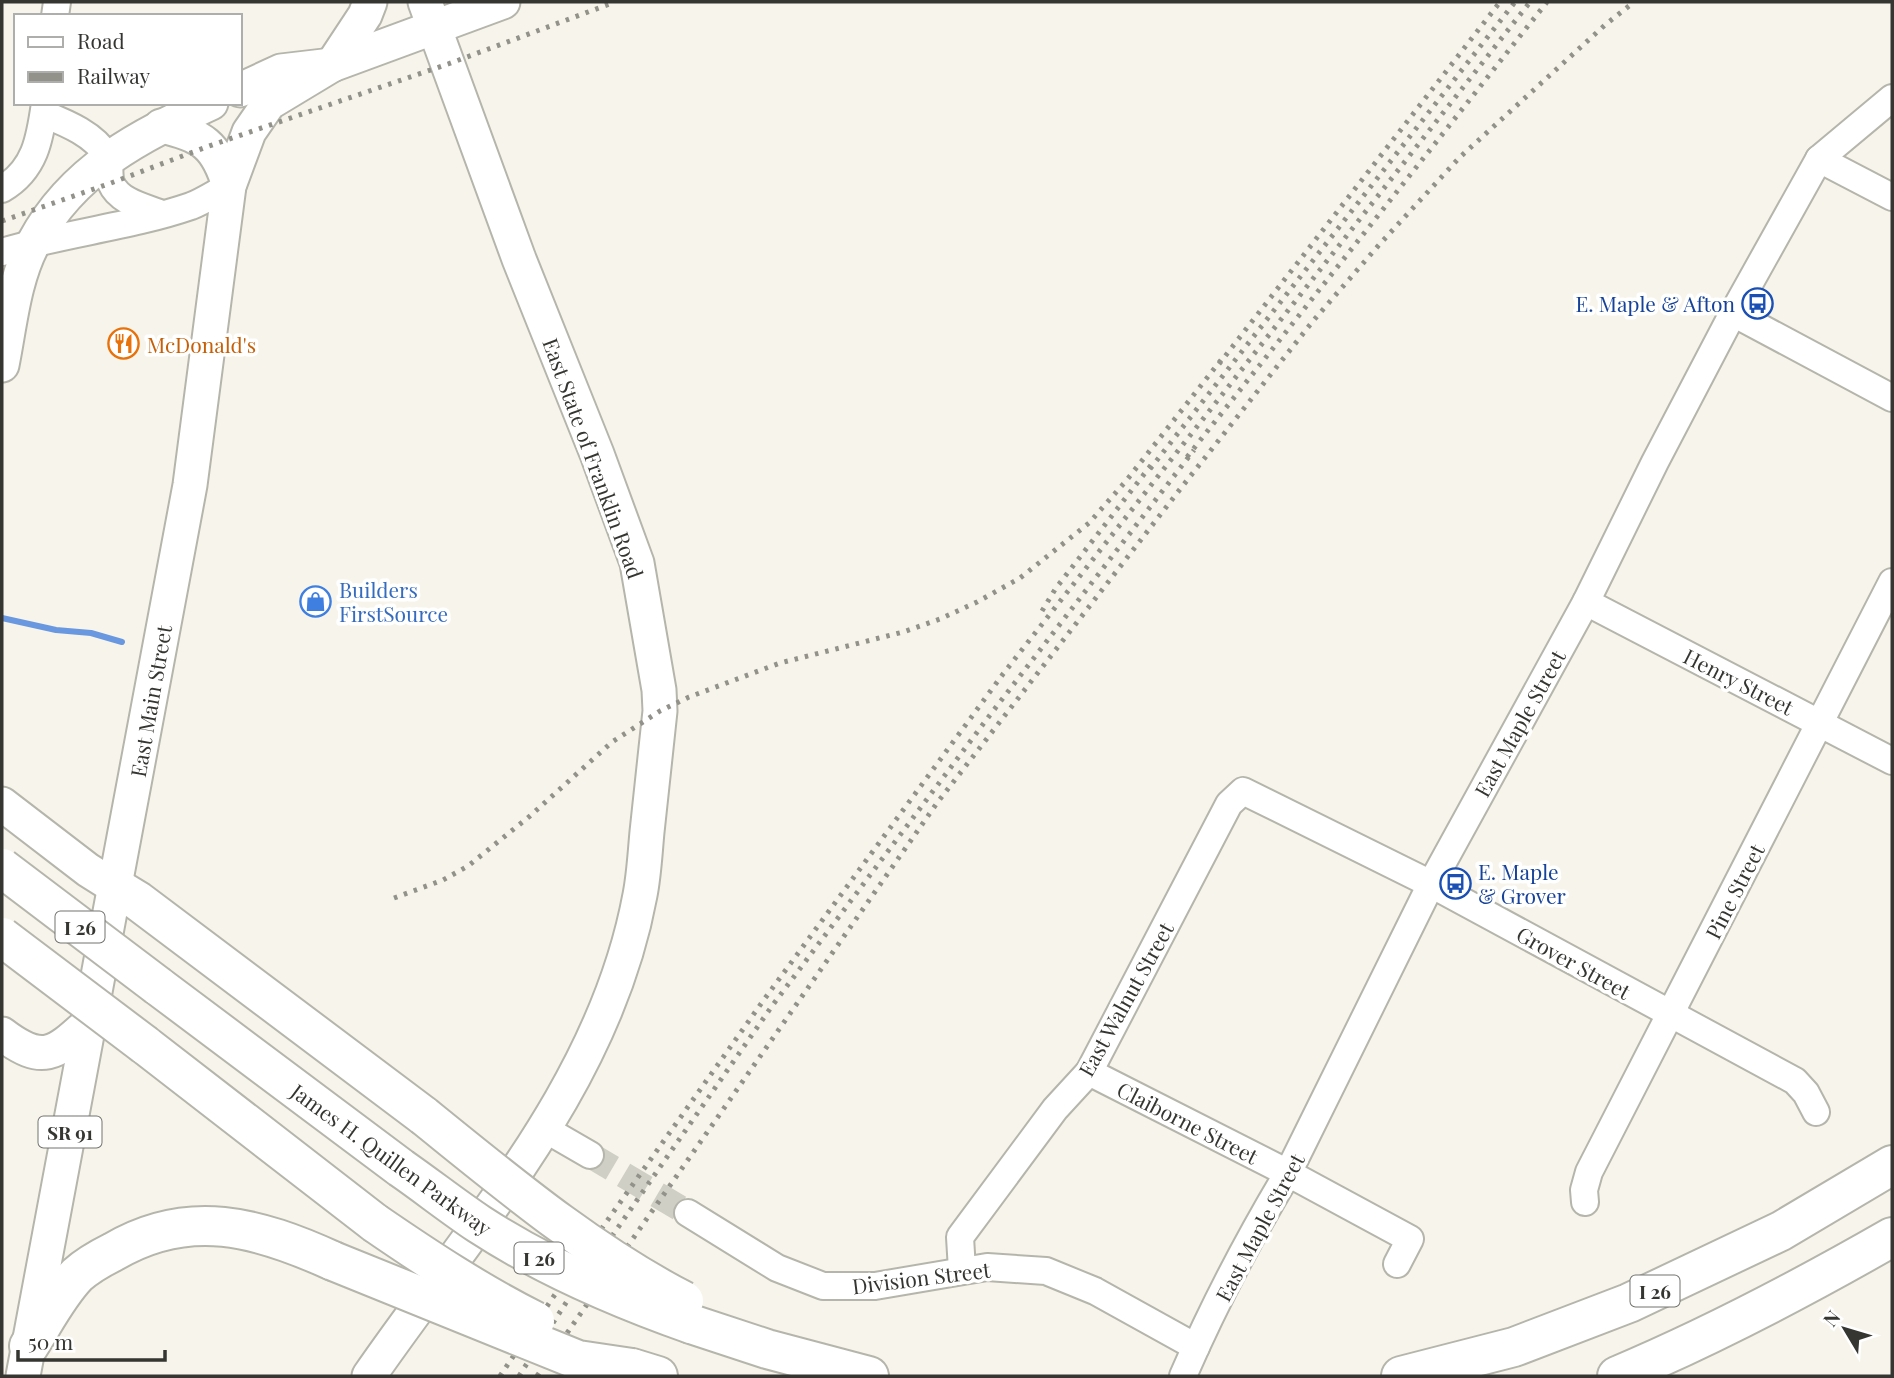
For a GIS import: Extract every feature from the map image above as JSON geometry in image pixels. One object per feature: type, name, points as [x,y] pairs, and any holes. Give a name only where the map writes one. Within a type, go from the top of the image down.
[{"type":"highway","name":"James H. Quillen Parkway","points":[[2,868],[401,1168],[480,1224],[554,1267],[625,1301],[690,1314]]},
{"type":"highway","points":[[115,887],[138,901],[425,1116],[565,1227],[690,1314],[767,1349],[869,1376]]},
{"type":"highway","name":"I 26","points":[[2,937],[374,1223],[424,1257],[506,1306],[645,1372]]},
{"type":"highway","name":"I 26","points":[[1401,1376],[1514,1347],[1629,1303],[1781,1231],[1892,1165]]},
{"type":"highway","points":[[26,1361],[57,1301],[78,1274],[120,1247],[145,1236],[169,1229],[200,1225],[258,1231],[578,1360],[645,1372]]},
{"type":"highway","points":[[1617,1376],[1692,1344],[1775,1302],[1892,1237]]},
{"type":"main road","points":[[332,65],[365,15],[370,2]]},
{"type":"main road","points":[[430,14],[503,2]]},
{"type":"main road","name":"SR 91","points":[[242,89],[281,71],[332,65],[430,14]]},
{"type":"main road","name":"East State of Franklin Road","points":[[369,1376],[482,1222],[545,1129],[594,1039],[618,975],[640,894],[660,711],[659,690],[637,563],[597,454],[519,259],[430,14]]},
{"type":"main road","name":"East Main Street","points":[[26,1361],[190,485],[229,186],[249,132],[269,103],[332,65]]},
{"type":"main road","points":[[2,365],[20,277],[33,242],[63,200],[108,157],[161,126],[207,105]]},
{"type":"main road","points":[[161,126],[189,132],[209,146],[222,163],[229,186]]},
{"type":"main road","points":[[2,804],[88,870],[115,887]]},
{"type":"main road","points":[[2,1034],[24,1049],[46,1053],[57,1050],[90,1022]]},
{"type":"street","name":"East Maple Street","points":[[1184,1376],[1196,1347],[1288,1173],[1431,884],[1586,602],[1733,313],[1819,159],[1892,99]]},
{"type":"street","points":[[2,189],[17,180],[33,159],[43,114],[70,124],[93,140],[108,157],[111,183],[125,200],[162,214]]},
{"type":"street","points":[[1819,159],[1892,197]]},
{"type":"street","points":[[2,252],[33,242],[194,205],[229,186]]},
{"type":"street","points":[[1733,313],[1892,398]]},
{"type":"street","name":"Pine Street","points":[[1585,1202],[1584,1190],[1589,1171],[1892,582]]},
{"type":"street","name":"Henry Street","points":[[1586,602],[1892,761]]},
{"type":"street","name":"Grover Street","points":[[1243,791],[1431,884],[1795,1081],[1806,1093],[1816,1112]]},
{"type":"street","name":"East Walnut Street","points":[[962,1270],[960,1237],[1055,1108],[1089,1072],[1229,804],[1243,791]]},
{"type":"street","name":"Claiborne Street","points":[[1089,1072],[1288,1173],[1410,1239],[1397,1264]]},
{"type":"street","points":[[545,1129],[590,1155]]},
{"type":"street","name":"Division Street","points":[[688,1213],[777,1268],[823,1286],[875,1286],[987,1266],[1046,1271],[1095,1291],[1196,1347]]},
{"type":"waterway","points":[[2,618],[56,630],[91,633],[122,642]]},
{"type":"tunnel","points":[[590,1155],[688,1213]]},
{"type":"railway","points":[[2,221],[448,64],[615,2]]},
{"type":"railway","points":[[1219,364],[1500,2]]},
{"type":"railway","points":[[1150,469],[1515,2]]},
{"type":"railway","points":[[500,1376],[763,1001],[1003,674],[1530,2]]},
{"type":"railway","points":[[1187,457],[1547,2]]},
{"type":"railway","points":[[537,1376],[937,803],[1313,321],[1459,158],[1605,25],[1634,2]]},
{"type":"railway","points":[[394,898],[443,880],[468,866],[530,816],[612,742],[660,711],[689,697],[780,663],[903,632],[940,619],[1020,578],[1089,523],[1126,481],[1225,355]]},
{"type":"railway","points":[[519,1376],[569,1298],[772,1006],[990,715],[1194,450]]},
{"type":"railway","points":[[1042,611],[1056,588],[1155,460]]},
{"type":"place","name":"E. Maple & Afton","points":[[1758,303]]},
{"type":"place","name":"McDonald's","points":[[124,344]]},
{"type":"place","name":"Builders FirstSource","points":[[316,601]]},
{"type":"place","name":"E. Maple & Grover","points":[[1455,883]]}]
